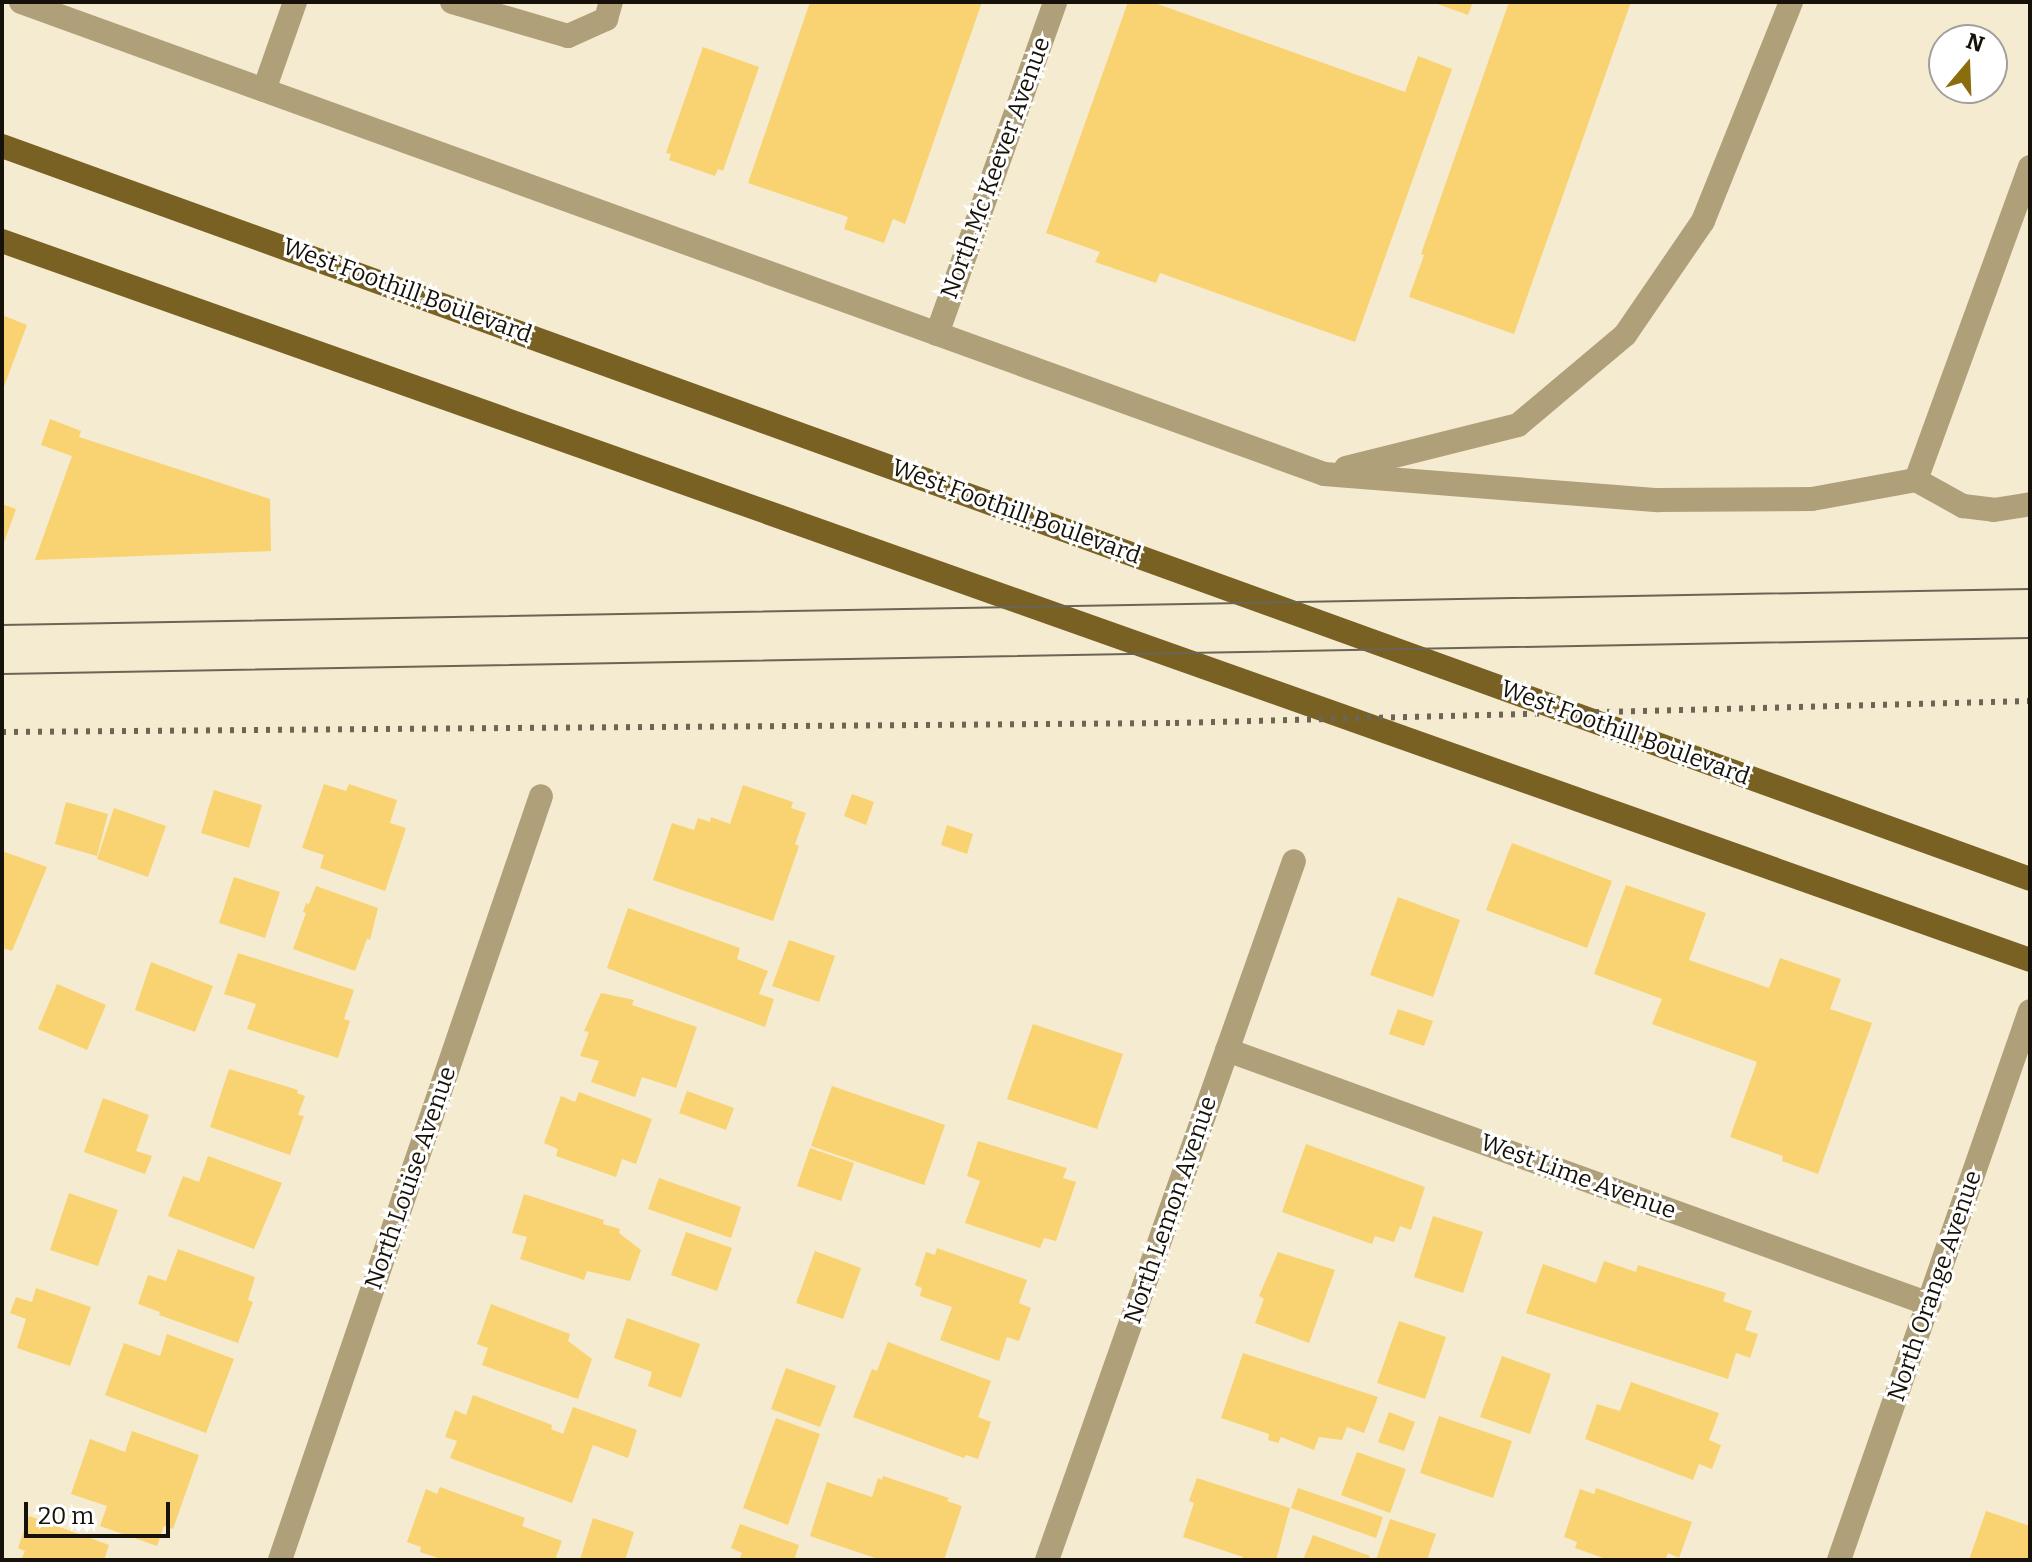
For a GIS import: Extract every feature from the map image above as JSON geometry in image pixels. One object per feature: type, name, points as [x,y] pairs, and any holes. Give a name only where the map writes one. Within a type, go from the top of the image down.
[{"type":"main road","name":"West Foothill Boulevard","points":[[2,146],[2030,879]]},
{"type":"main road","points":[[2,241],[2030,960]]},
{"type":"street","points":[[21,2],[1324,474],[1658,500],[1812,499],[1916,480],[1963,506],[1994,510],[2030,504]]},
{"type":"street","points":[[264,90],[295,2]]},
{"type":"street","points":[[452,2],[568,36],[606,19],[611,2]]},
{"type":"street","name":"North Mc Keever Avenue","points":[[937,334],[1055,2]]},
{"type":"street","points":[[1324,474],[1518,425],[1625,335],[1703,221],[1791,2]]},
{"type":"street","points":[[1916,480],[2030,167]]},
{"type":"street","name":"North Louise Avenue","points":[[280,1560],[541,796]]},
{"type":"street","name":"North Lemon Avenue","points":[[1047,1560],[1294,861]]},
{"type":"street","name":"North Orange Avenue","points":[[1839,1560],[2030,1011]]},
{"type":"street","name":"West Lime Avenue","points":[[1227,1050],[1929,1304]]},
{"type":"building","points":[[810,2],[982,2],[905,224],[893,219],[884,243],[844,229],[848,217],[748,183]]},
{"type":"building","points":[[1128,2],[1152,2],[1405,92],[1418,56],[1452,69],[1355,342],[1160,273],[1156,283],[1095,262],[1100,252],[1046,233]]},
{"type":"building","points":[[1432,2],[1473,2],[1468,15]]},
{"type":"building","points":[[1509,2],[1631,2],[1514,334],[1409,297],[1424,255],[1421,254]]},
{"type":"building","points":[[703,47],[759,67],[723,171],[718,169],[715,176],[669,160],[671,154],[666,153]]},
{"type":"building","points":[[2,315],[27,325],[2,392]]},
{"type":"building","points":[[50,419],[81,431],[79,437],[270,499],[271,551],[35,560],[72,456],[41,445]]},
{"type":"building","points":[[2,504],[16,509],[2,548]]},
{"type":"building","points":[[324,784],[346,791],[349,784],[397,800],[390,823],[406,828],[385,891],[320,868],[324,855],[302,848]]},
{"type":"building","points":[[743,785],[793,802],[791,808],[806,813],[795,844],[799,846],[773,921],[653,880],[672,823],[694,830],[698,818],[710,822],[711,817],[730,824]]},
{"type":"building","points":[[214,790],[262,805],[249,848],[201,833]]},
{"type":"building","points":[[852,794],[874,802],[866,825],[844,816]]},
{"type":"building","points":[[66,802],[108,814],[97,856],[55,844]]},
{"type":"building","points":[[114,808],[166,826],[148,877],[97,859]]},
{"type":"building","points":[[947,825],[973,834],[967,854],[941,845]]},
{"type":"building","points":[[1512,843],[1612,881],[1587,948],[1486,910]]},
{"type":"building","points":[[2,851],[47,867],[12,951],[2,948]]},
{"type":"building","points":[[234,877],[280,892],[265,938],[219,923]]},
{"type":"building","points":[[1626,885],[1706,913],[1689,960],[1769,988],[1780,958],[1841,979],[1830,1009],[1872,1023],[1818,1174],[1782,1161],[1783,1156],[1730,1137],[1757,1062],[1652,1024],[1662,999],[1594,974]]},
{"type":"building","points":[[316,886],[378,908],[370,940],[367,939],[355,971],[293,949],[306,913],[303,912],[306,903],[309,904]]},
{"type":"building","points":[[1398,897],[1460,920],[1433,997],[1370,975]]},
{"type":"building","points":[[628,908],[740,948],[737,959],[768,971],[759,994],[774,999],[765,1027],[607,968]]},
{"type":"building","points":[[789,940],[835,956],[819,1002],[772,986]]},
{"type":"building","points":[[238,953],[354,990],[344,1019],[350,1021],[338,1058],[247,1029],[256,1004],[224,994]]},
{"type":"building","points":[[151,962],[213,986],[195,1032],[135,1010]]},
{"type":"building","points":[[57,984],[106,1005],[87,1050],[38,1029]]},
{"type":"building","points":[[601,993],[634,1000],[632,1005],[697,1027],[676,1088],[642,1077],[635,1097],[591,1082],[599,1061],[580,1056],[589,1032],[584,1031]]},
{"type":"building","points":[[1398,1009],[1433,1021],[1424,1046],[1389,1034]]},
{"type":"building","points":[[1033,1024],[1123,1054],[1097,1129],[1007,1099]]},
{"type":"building","points":[[229,1069],[298,1090],[297,1093],[305,1096],[298,1115],[304,1116],[290,1155],[210,1127]]},
{"type":"building","points":[[832,1086],[945,1125],[924,1185],[811,1146]]},
{"type":"building","points":[[687,1091],[734,1108],[726,1130],[679,1113]]},
{"type":"building","points":[[579,1092],[652,1119],[636,1164],[622,1159],[616,1177],[556,1156],[558,1149],[544,1143],[561,1096],[575,1102]]},
{"type":"building","points":[[103,1098],[149,1115],[136,1151],[152,1156],[145,1174],[84,1152]]},
{"type":"building","points":[[978,1141],[1067,1168],[1063,1178],[1076,1182],[1056,1241],[1044,1238],[1040,1248],[965,1223],[980,1181],[967,1176]]},
{"type":"building","points":[[1306,1144],[1425,1187],[1411,1230],[1400,1226],[1394,1242],[1375,1236],[1372,1244],[1282,1212]]},
{"type":"building","points":[[810,1148],[854,1163],[841,1201],[797,1186]]},
{"type":"building","points":[[208,1156],[282,1183],[254,1249],[168,1216],[183,1176],[199,1182]]},
{"type":"building","points":[[659,1178],[741,1207],[731,1238],[648,1209]]},
{"type":"building","points":[[69,1193],[118,1210],[98,1266],[50,1250]]},
{"type":"building","points":[[524,1194],[604,1220],[603,1224],[620,1229],[619,1233],[641,1250],[630,1281],[587,1271],[584,1280],[520,1259],[527,1237],[512,1233]]},
{"type":"building","points":[[1433,1216],[1483,1232],[1463,1293],[1414,1277]]},
{"type":"building","points":[[686,1232],[732,1248],[717,1291],[671,1275]]},
{"type":"building","points":[[937,1248],[1027,1280],[1019,1303],[1031,1308],[1019,1341],[1007,1337],[999,1361],[940,1340],[952,1307],[920,1296],[922,1288],[915,1285],[926,1252],[935,1255]]},
{"type":"building","points":[[178,1249],[255,1277],[248,1300],[253,1302],[238,1343],[159,1315],[160,1312],[138,1304],[148,1275],[166,1281]]},
{"type":"building","points":[[815,1251],[861,1268],[843,1319],[796,1303]]},
{"type":"building","points":[[1278,1252],[1335,1270],[1309,1343],[1255,1323],[1264,1299],[1259,1296]]},
{"type":"building","points":[[1604,1261],[1636,1272],[1638,1265],[1726,1293],[1723,1301],[1752,1311],[1745,1330],[1758,1334],[1750,1358],[1736,1353],[1728,1379],[1526,1313],[1543,1264],[1596,1283]]},
{"type":"building","points":[[36,1288],[91,1307],[70,1366],[17,1348],[26,1319],[10,1313],[16,1297],[32,1302]]},
{"type":"building","points":[[491,1304],[570,1334],[568,1341],[592,1359],[578,1399],[482,1365],[488,1348],[477,1344]]},
{"type":"building","points":[[627,1318],[700,1344],[681,1398],[648,1386],[652,1372],[614,1358]]},
{"type":"building","points":[[1399,1321],[1446,1337],[1425,1399],[1377,1383]]},
{"type":"building","points":[[167,1334],[234,1359],[206,1433],[105,1395],[124,1343],[160,1356]]},
{"type":"building","points":[[888,1342],[991,1381],[978,1417],[991,1422],[978,1459],[966,1455],[964,1458],[853,1417],[872,1369],[877,1371]]},
{"type":"building","points":[[1243,1353],[1378,1397],[1364,1433],[1347,1427],[1342,1440],[1319,1437],[1314,1450],[1281,1437],[1278,1443],[1268,1440],[1269,1434],[1221,1418]]},
{"type":"building","points":[[1502,1356],[1551,1374],[1530,1434],[1480,1417]]},
{"type":"building","points":[[786,1368],[836,1386],[820,1427],[771,1409]]},
{"type":"building","points":[[1631,1382],[1719,1413],[1709,1440],[1721,1445],[1712,1469],[1699,1464],[1693,1480],[1585,1439],[1597,1404],[1620,1411]]},
{"type":"building","points":[[473,1395],[552,1425],[551,1429],[563,1434],[573,1407],[637,1430],[628,1458],[593,1445],[572,1503],[450,1458],[457,1441],[445,1437],[455,1410],[466,1415]]},
{"type":"building","points":[[1389,1412],[1415,1422],[1404,1451],[1378,1442]]},
{"type":"building","points":[[1439,1416],[1512,1441],[1493,1498],[1420,1473]]},
{"type":"building","points":[[776,1418],[820,1434],[788,1525],[743,1508]]},
{"type":"building","points":[[132,1431],[199,1455],[173,1529],[164,1526],[157,1546],[100,1526],[107,1506],[71,1494],[90,1439],[125,1452]]},
{"type":"building","points":[[1357,1452],[1406,1469],[1390,1513],[1341,1495]]},
{"type":"building","points":[[883,1476],[949,1498],[947,1501],[962,1506],[944,1560],[881,1560],[810,1536],[827,1482],[872,1497],[878,1478],[882,1480]]},
{"type":"building","points":[[1197,1478],[1290,1508],[1276,1560],[1242,1560],[1243,1557],[1183,1537],[1194,1503],[1189,1501]]},
{"type":"building","points":[[440,1487],[525,1518],[522,1526],[562,1541],[555,1560],[444,1560],[420,1552],[421,1547],[407,1542],[426,1489],[437,1494]]},
{"type":"building","points":[[1298,1488],[1383,1517],[1376,1538],[1291,1508]]},
{"type":"building","points":[[1596,1488],[1692,1522],[1679,1558],[1668,1553],[1665,1560],[1609,1560],[1575,1548],[1577,1542],[1564,1537],[1580,1489],[1594,1494]]},
{"type":"building","points":[[1986,1511],[2030,1526],[2030,1560],[1969,1560]]},
{"type":"building","points":[[29,1516],[109,1545],[104,1560],[21,1560],[25,1551],[18,1548]]},
{"type":"building","points":[[593,1518],[634,1532],[625,1560],[580,1559]]},
{"type":"building","points":[[1390,1519],[1436,1534],[1427,1560],[1376,1560]]},
{"type":"building","points":[[740,1524],[799,1545],[794,1560],[739,1560],[742,1553],[731,1548]]},
{"type":"building","points":[[1313,1535],[1370,1556],[1368,1560],[1303,1560]]},
{"type":"tram line","points":[[2,625],[2030,589]]},
{"type":"tram line","points":[[2,674],[2030,638]]},
{"type":"railway","points":[[2,732],[1175,723],[2030,701]]}]
